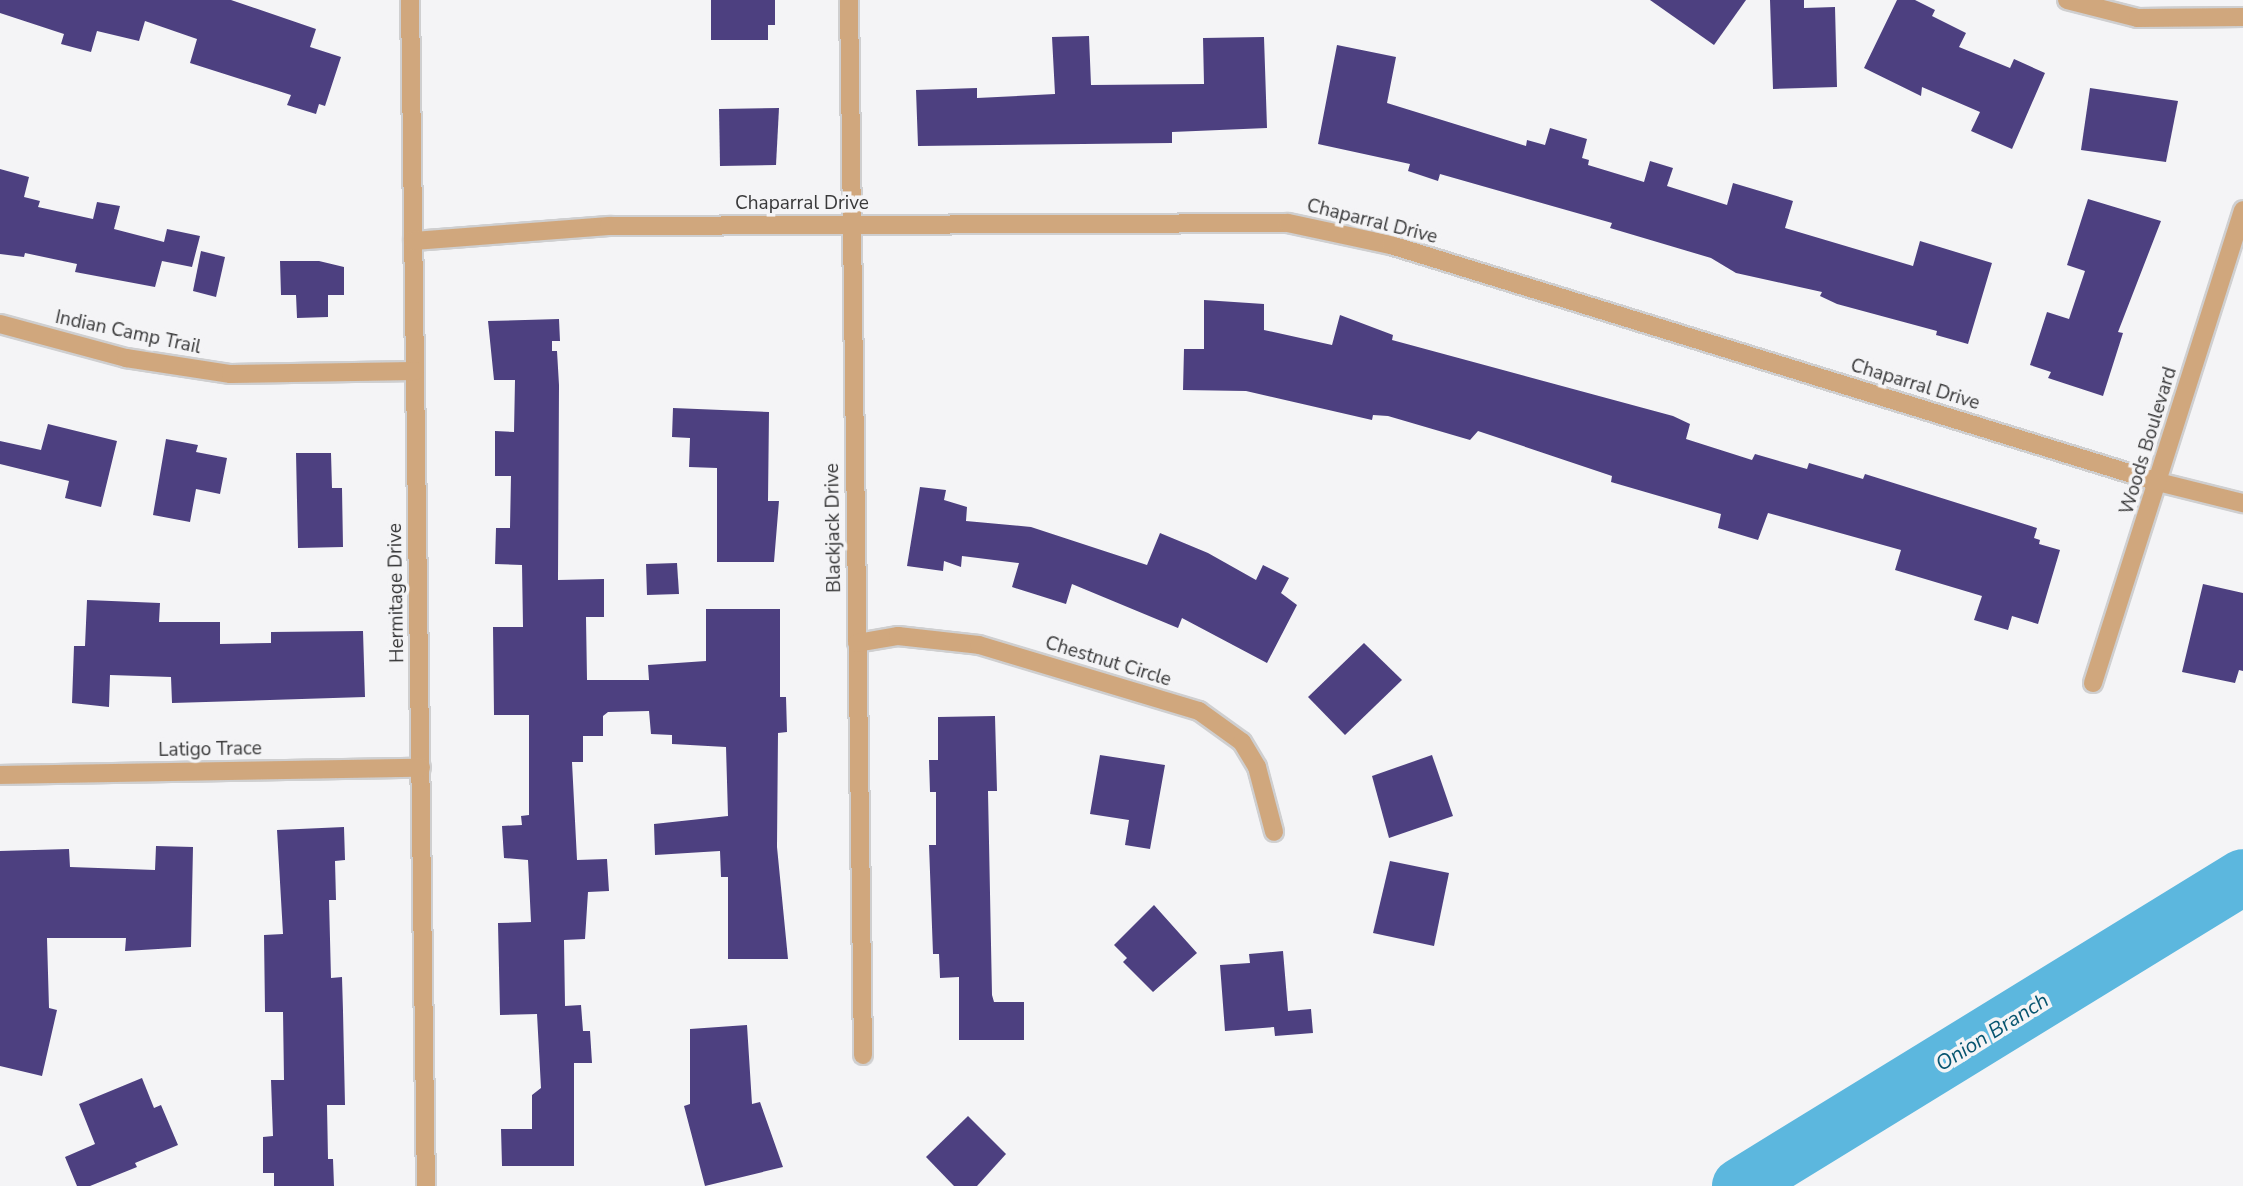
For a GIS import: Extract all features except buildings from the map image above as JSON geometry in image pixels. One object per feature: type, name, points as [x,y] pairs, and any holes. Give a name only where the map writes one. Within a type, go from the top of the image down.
[{"type":"street","name":"Hermitage Drive","points":[[410,0],[426,1186]]},
{"type":"street","name":"Blackjack Drive","points":[[849,0],[863,1055]]},
{"type":"street","points":[[2067,0],[2138,18],[2243,17]]},
{"type":"street","name":"Woods Boulevard","points":[[2094,683],[2243,210]]},
{"type":"street","name":"Chaparral Drive","points":[[413,241],[609,226],[1219,220],[1335,230],[2158,482],[2243,503]]},
{"type":"street","name":"Indian Camp Trail","points":[[0,324],[126,358],[231,374],[415,371]]},
{"type":"street","name":"Chestnut Circle","points":[[857,643],[898,636],[966,642],[1199,711],[1242,741],[1257,767],[1274,832]]},
{"type":"street","name":"Latigo Trace","points":[[0,775],[421,768]]},
{"type":"waterway","name":"Onion Branch","points":[[1740,1186],[2243,877]]}]
